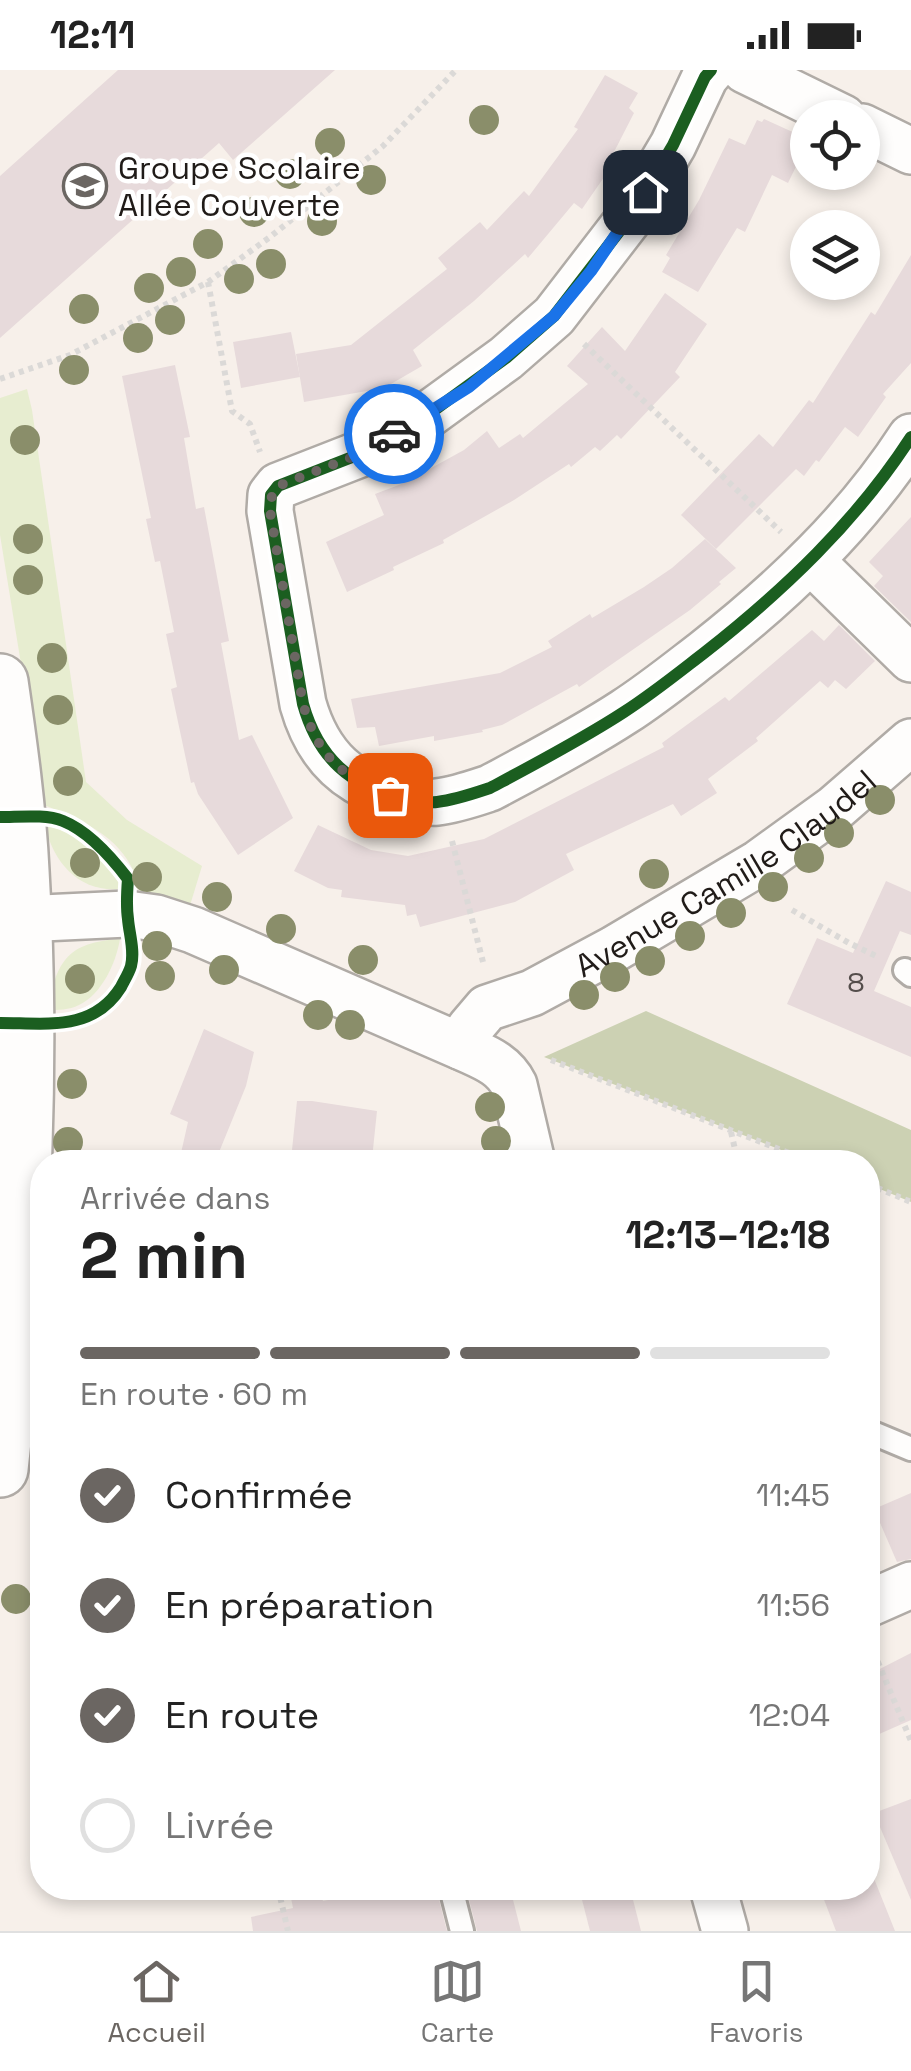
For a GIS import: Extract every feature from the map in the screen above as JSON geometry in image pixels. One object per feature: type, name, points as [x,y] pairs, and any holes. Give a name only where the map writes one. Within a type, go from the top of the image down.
[{"type":"main road","points":[[0,682],[16,817],[11,920],[24,1119],[21,1222],[0,1469]]},
{"type":"street","points":[[711,70],[631,216],[554,316],[469,387],[429,414],[360,454],[284,483],[274,491],[270,511],[296,666],[303,704],[318,746],[362,784],[390,795],[431,803],[490,788],[625,712],[758,610],[811,561],[868,496],[911,436]]},
{"type":"street","points":[[744,70],[805,100]]},
{"type":"street","points":[[880,136],[911,151]]},
{"type":"street","points":[[811,561],[911,660]]},
{"type":"street","name":"Avenue Camille Claudel","points":[[519,996],[614,949],[759,863],[835,808],[911,742]]},
{"type":"street","points":[[11,920],[127,914],[156,918],[193,930],[392,1017],[484,1060],[526,1150]]},
{"type":"street","points":[[392,1017],[467,1000],[519,996],[514,1015],[484,1060]]},
{"type":"street","points":[[880,1599],[911,1585]]},
{"type":"street","points":[[716,1900],[725,1931]]},
{"type":"lane","points":[[880,1436],[911,1449]]},
{"type":"lane","points":[[455,1900],[462,1931]]},
{"type":"path","points":[[0,379],[70,355],[208,282],[384,146],[456,70]]},
{"type":"path","points":[[208,282],[232,411],[250,424],[274,491]]},
{"type":"path","points":[[554,316],[811,561]]},
{"type":"path","points":[[442,802],[483,962]]},
{"type":"path","points":[[792,910],[908,972]]},
{"type":"path","points":[[484,1060],[530,1081],[544,1058],[781,1150]]},
{"type":"path","points":[[730,1130],[735,1150]]},
{"type":"path","points":[[880,1189],[911,1202]]},
{"type":"path","points":[[880,1667],[911,1741]]},
{"type":"path","points":[[281,1900],[288,1931]]},
{"type":"green space","points":[[27,389],[86,782],[127,820],[202,866],[188,912],[142,897],[131,866],[114,844],[93,828],[44,805],[0,535],[0,398]]},
{"type":"green space","points":[[45,826],[69,833],[91,848],[109,867],[121,889],[93,886],[71,873],[55,852]]},
{"type":"green space","points":[[120,939],[111,968],[95,993],[75,1007],[48,1010],[55,979],[68,957],[88,944]]},
{"type":"green space","points":[[646,1011],[911,1130],[911,1202],[880,1189],[880,1150],[781,1150],[544,1057]]},
{"type":"building","name":"Groupe Scolaire Allée Couverte","points":[[118,70],[335,70],[233,160],[219,143],[0,338],[0,176]]},
{"type":"building","points":[[605,75],[638,93],[629,108],[634,113],[603,166],[609,170],[582,209],[574,203],[528,258],[525,254],[413,350],[422,366],[384,388],[304,402],[296,354],[351,345],[447,269],[438,258],[480,222],[487,230],[524,191],[529,196],[578,129],[574,127]]},
{"type":"building","points":[[764,119],[790,131],[790,179],[788,183],[772,175],[745,232],[737,228],[698,292],[662,272],[670,258],[666,255],[729,138],[745,145],[757,120]]},
{"type":"building","points":[[911,255],[911,363],[883,394],[886,397],[858,437],[845,427],[819,462],[816,460],[804,476],[796,469],[716,549],[681,515],[759,434],[773,447],[809,400],[813,403],[871,312],[875,315]]},
{"type":"building","points":[[665,293],[707,324],[675,372],[680,377],[621,439],[617,435],[600,451],[595,447],[571,467],[569,464],[443,540],[444,543],[347,592],[326,542],[384,515],[375,494],[464,450],[487,431],[499,448],[520,434],[523,438],[588,384],[567,366],[602,327],[625,351]]},
{"type":"building","points":[[291,332],[300,377],[241,388],[233,342]]},
{"type":"building","points":[[175,365],[190,437],[184,438],[196,509],[204,507],[229,641],[221,643],[239,740],[252,735],[293,818],[238,855],[194,782],[191,783],[171,689],[177,687],[166,634],[174,632],[160,561],[155,562],[146,519],[151,518],[122,376]]},
{"type":"building","points":[[911,517],[911,622],[874,586],[883,576],[869,562]]},
{"type":"building","points":[[705,539],[736,568],[690,610],[579,687],[577,684],[483,732],[379,746],[375,727],[357,728],[351,699],[500,673],[552,647],[548,641],[590,614],[592,618],[644,587]]},
{"type":"building","points":[[839,625],[875,661],[846,689],[835,680],[828,688],[820,681],[756,738],[758,741],[708,779],[717,793],[681,816],[673,804],[566,854],[574,870],[515,902],[420,927],[416,914],[407,916],[405,905],[341,897],[342,890],[328,888],[294,871],[318,825],[371,850],[408,856],[484,839],[664,747],[662,743],[725,697],[729,701],[812,630],[824,641]]},
{"type":"building","points":[[886,881],[911,892],[911,935],[900,931],[874,991],[911,1007],[911,1057],[787,1004],[817,938],[853,953]]},
{"type":"building","points":[[204,1029],[254,1052],[246,1086],[220,1150],[182,1150],[188,1122],[170,1114]]},
{"type":"building","points":[[297,1101],[377,1111],[373,1150],[292,1150]]},
{"type":"building","points":[[911,1493],[911,1559],[897,1562],[880,1523],[880,1506]]},
{"type":"building","points":[[911,1653],[911,1720],[880,1734],[880,1669]]},
{"type":"building","points":[[911,1799],[911,1900],[880,1827],[880,1811]]},
{"type":"building","points":[[880,1894],[895,1931],[836,1931],[824,1900],[880,1900]]},
{"type":"building","points":[[291,1900],[439,1900],[447,1931],[253,1931],[251,1917],[293,1908]]},
{"type":"building","points":[[469,1900],[513,1900],[521,1931],[477,1931]]},
{"type":"building","points":[[582,1900],[633,1900],[641,1931],[590,1931]]},
{"type":"cycle path","points":[[711,70],[631,216],[554,316],[506,358],[429,414],[360,454],[278,486],[271,495],[270,511],[303,704],[318,740],[353,778],[386,793],[437,802],[490,788],[624,712],[733,629],[790,580],[842,526],[911,437]]},
{"type":"cycle path","points":[[0,817],[63,821],[107,854],[128,879],[132,954],[121,987],[97,1012],[67,1022],[0,1023]]},
{"type":"way so far","points":[[390,795],[362,784],[318,746],[303,704],[270,511],[278,486],[360,454],[394,434]]},
{"type":"place","name":"Groupe Scolaire Allée Couverte","points":[[85,186]]},
{"type":"route","points":[[394,434],[469,387],[554,316],[591,271],[645,192]]}]
